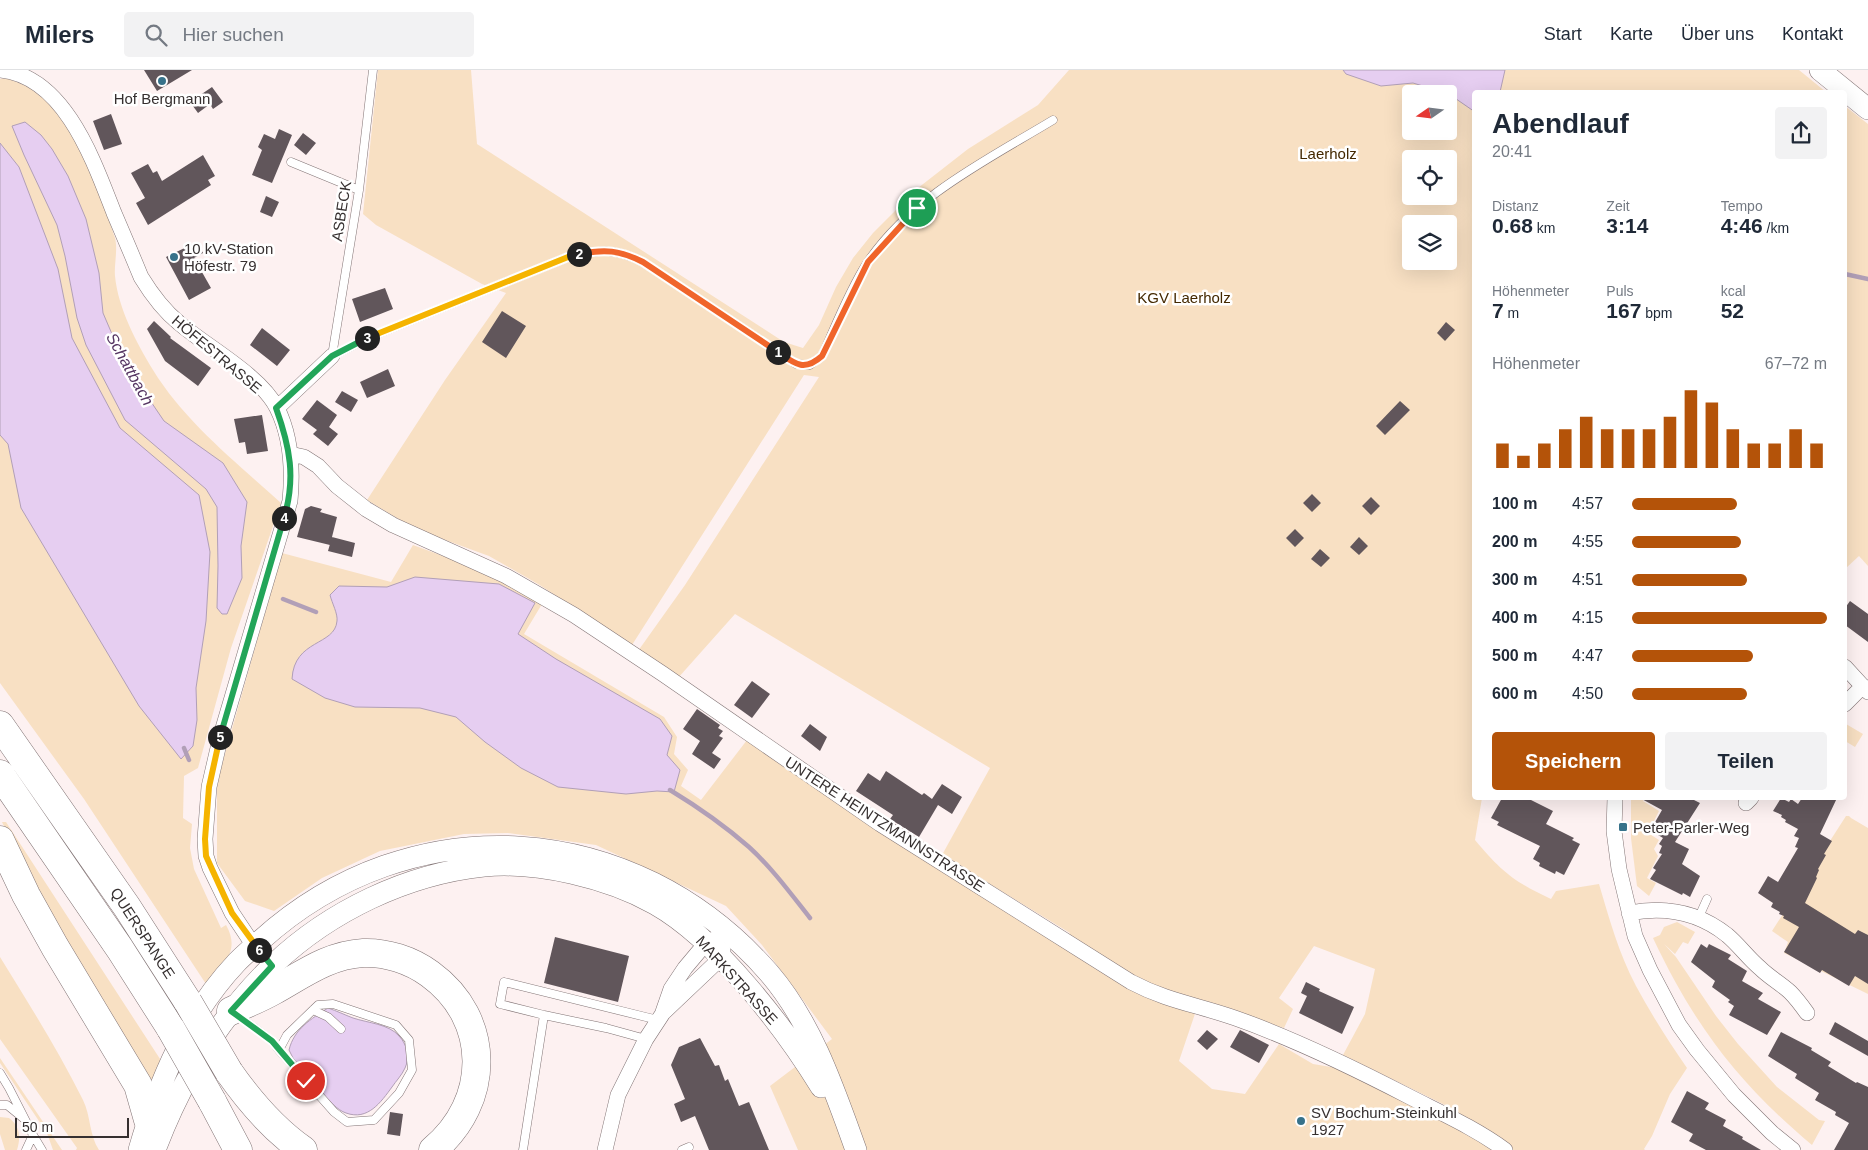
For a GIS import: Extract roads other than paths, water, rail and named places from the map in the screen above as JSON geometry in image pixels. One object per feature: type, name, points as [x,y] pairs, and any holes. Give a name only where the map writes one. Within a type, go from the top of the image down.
[{"type":"highway","name":"QUERSPANGE","points":[[0,725],[121,899],[188,1002],[270,1150]]},
{"type":"highway","name":"QUERSPANGE","points":[[0,774],[114,940],[171,1029],[238,1150]]},
{"type":"highway","points":[[0,840],[26,895],[55,947],[138,1085],[148,1120]]},
{"type":"highway","points":[[231,1011],[272,992],[308,969],[334,958],[364,953],[385,955],[407,960],[424,969],[441,981],[465,1012],[473,1034],[477,1058],[472,1093],[462,1118],[447,1138],[434,1150]]},
{"type":"highway","points":[[228,1072],[254,1106],[274,1127],[303,1150]]},
{"type":"main road","points":[[1820,70],[1845,90]]},
{"type":"main road","points":[[1847,92],[1868,109]]},
{"type":"main road","name":"MARKSTRASSE","points":[[139,1150],[148,1120],[179,1043],[221,981],[238,960],[277,925],[311,901],[349,880],[402,859],[449,849],[497,845],[543,849],[602,862],[652,882],[700,911],[728,932],[769,973],[805,1027],[831,1080],[855,1150]]},
{"type":"main road","name":"MARKSTRASSE","points":[[155,1150],[181,1088],[231,1011],[272,966],[303,939],[333,918],[407,884],[455,871],[485,866],[536,867],[612,885],[655,904],[687,926],[749,989],[804,1060],[855,1150]]},
{"type":"street","name":"HÖFESTRASSE","points":[[0,70],[12,72],[32,81],[52,96],[67,115],[88,149],[141,277],[159,304],[180,324],[228,358],[252,379],[276,408],[290,454],[292,476],[290,501],[221,735],[209,787],[205,831],[206,856],[232,913],[272,966]]},
{"type":"street","points":[[276,408],[332,356]]},
{"type":"street","name":"UNTERE HEINTZMANNSTRASSE","points":[[290,454],[304,457],[318,466],[337,486],[366,509],[393,525],[506,576],[565,610],[663,674],[880,824],[1131,982],[1177,1002],[1234,1018],[1331,1057],[1468,1126],[1504,1150]]},
{"type":"street","points":[[1847,669],[1865,689],[1847,702]]},
{"type":"street","points":[[1615,800],[1614,831],[1619,869],[1635,936],[1650,970],[1684,1031],[1734,1095],[1772,1133],[1793,1150]]},
{"type":"street","points":[[1629,913],[1650,909],[1670,910],[1698,918],[1727,935],[1758,967],[1791,993],[1807,1013]]},
{"type":"street","points":[[606,1150],[618,1095],[646,1039],[660,1017],[728,932]]},
{"type":"street","points":[[660,1017],[671,989],[685,968],[713,951]]},
{"type":"lane","name":"ASBECK","points":[[332,356],[359,190],[373,70]]},
{"type":"lane","points":[[332,356],[370,337],[568,257],[599,251],[613,251],[629,255],[643,262],[796,364],[810,365],[822,356],[868,262],[917,208],[952,181],[1053,120]]},
{"type":"lane","points":[[292,162],[359,190]]},
{"type":"lane","points":[[1698,918],[1707,899]]},
{"type":"lane","points":[[646,1039],[500,1004],[504,982],[660,1017]]},
{"type":"lane","points":[[231,1011],[272,1041],[279,1050],[334,1112],[347,1122],[374,1120],[399,1093],[412,1070],[409,1040],[396,1025],[333,1004],[318,1005],[286,1035],[279,1050]]},
{"type":"lane","points":[[313,1010],[328,1016],[341,1029]]},
{"type":"lane","points":[[523,1150],[544,1015]]},
{"type":"lane","points":[[0,1074],[42,1150]]},
{"type":"lane","points":[[0,1105],[6,1105],[25,1119]]},
{"type":"lane","points":[[26,1150],[33,1135]]},
{"type":"lane","points":[[33,1135],[35,1150]]},
{"type":"waterway","points":[[1847,274],[1868,279]]},
{"type":"waterway","points":[[283,599],[316,612]]},
{"type":"waterway","points":[[184,748],[189,760]]},
{"type":"waterway","points":[[670,790],[711,817],[749,847],[773,872],[810,918]]},
{"type":"place","name":"Hof Bergmann","points":[[162,81]]},
{"type":"place","name":"10 kV-Station Höfestr. 79","points":[[174,257]]},
{"type":"place","name":"Peter-Parler-Weg","points":[[1623,827]]},
{"type":"place","name":"SV Bochum-Steinkuhl 1927","points":[[1301,1121]]},
{"type":"park label","name":"Laerholz","points":[[1328,153]]},
{"type":"park label","name":"KGV Laerholz","points":[[1184,297]]},
{"type":"water label","name":"Schattbach","points":[[130,369]]}]
